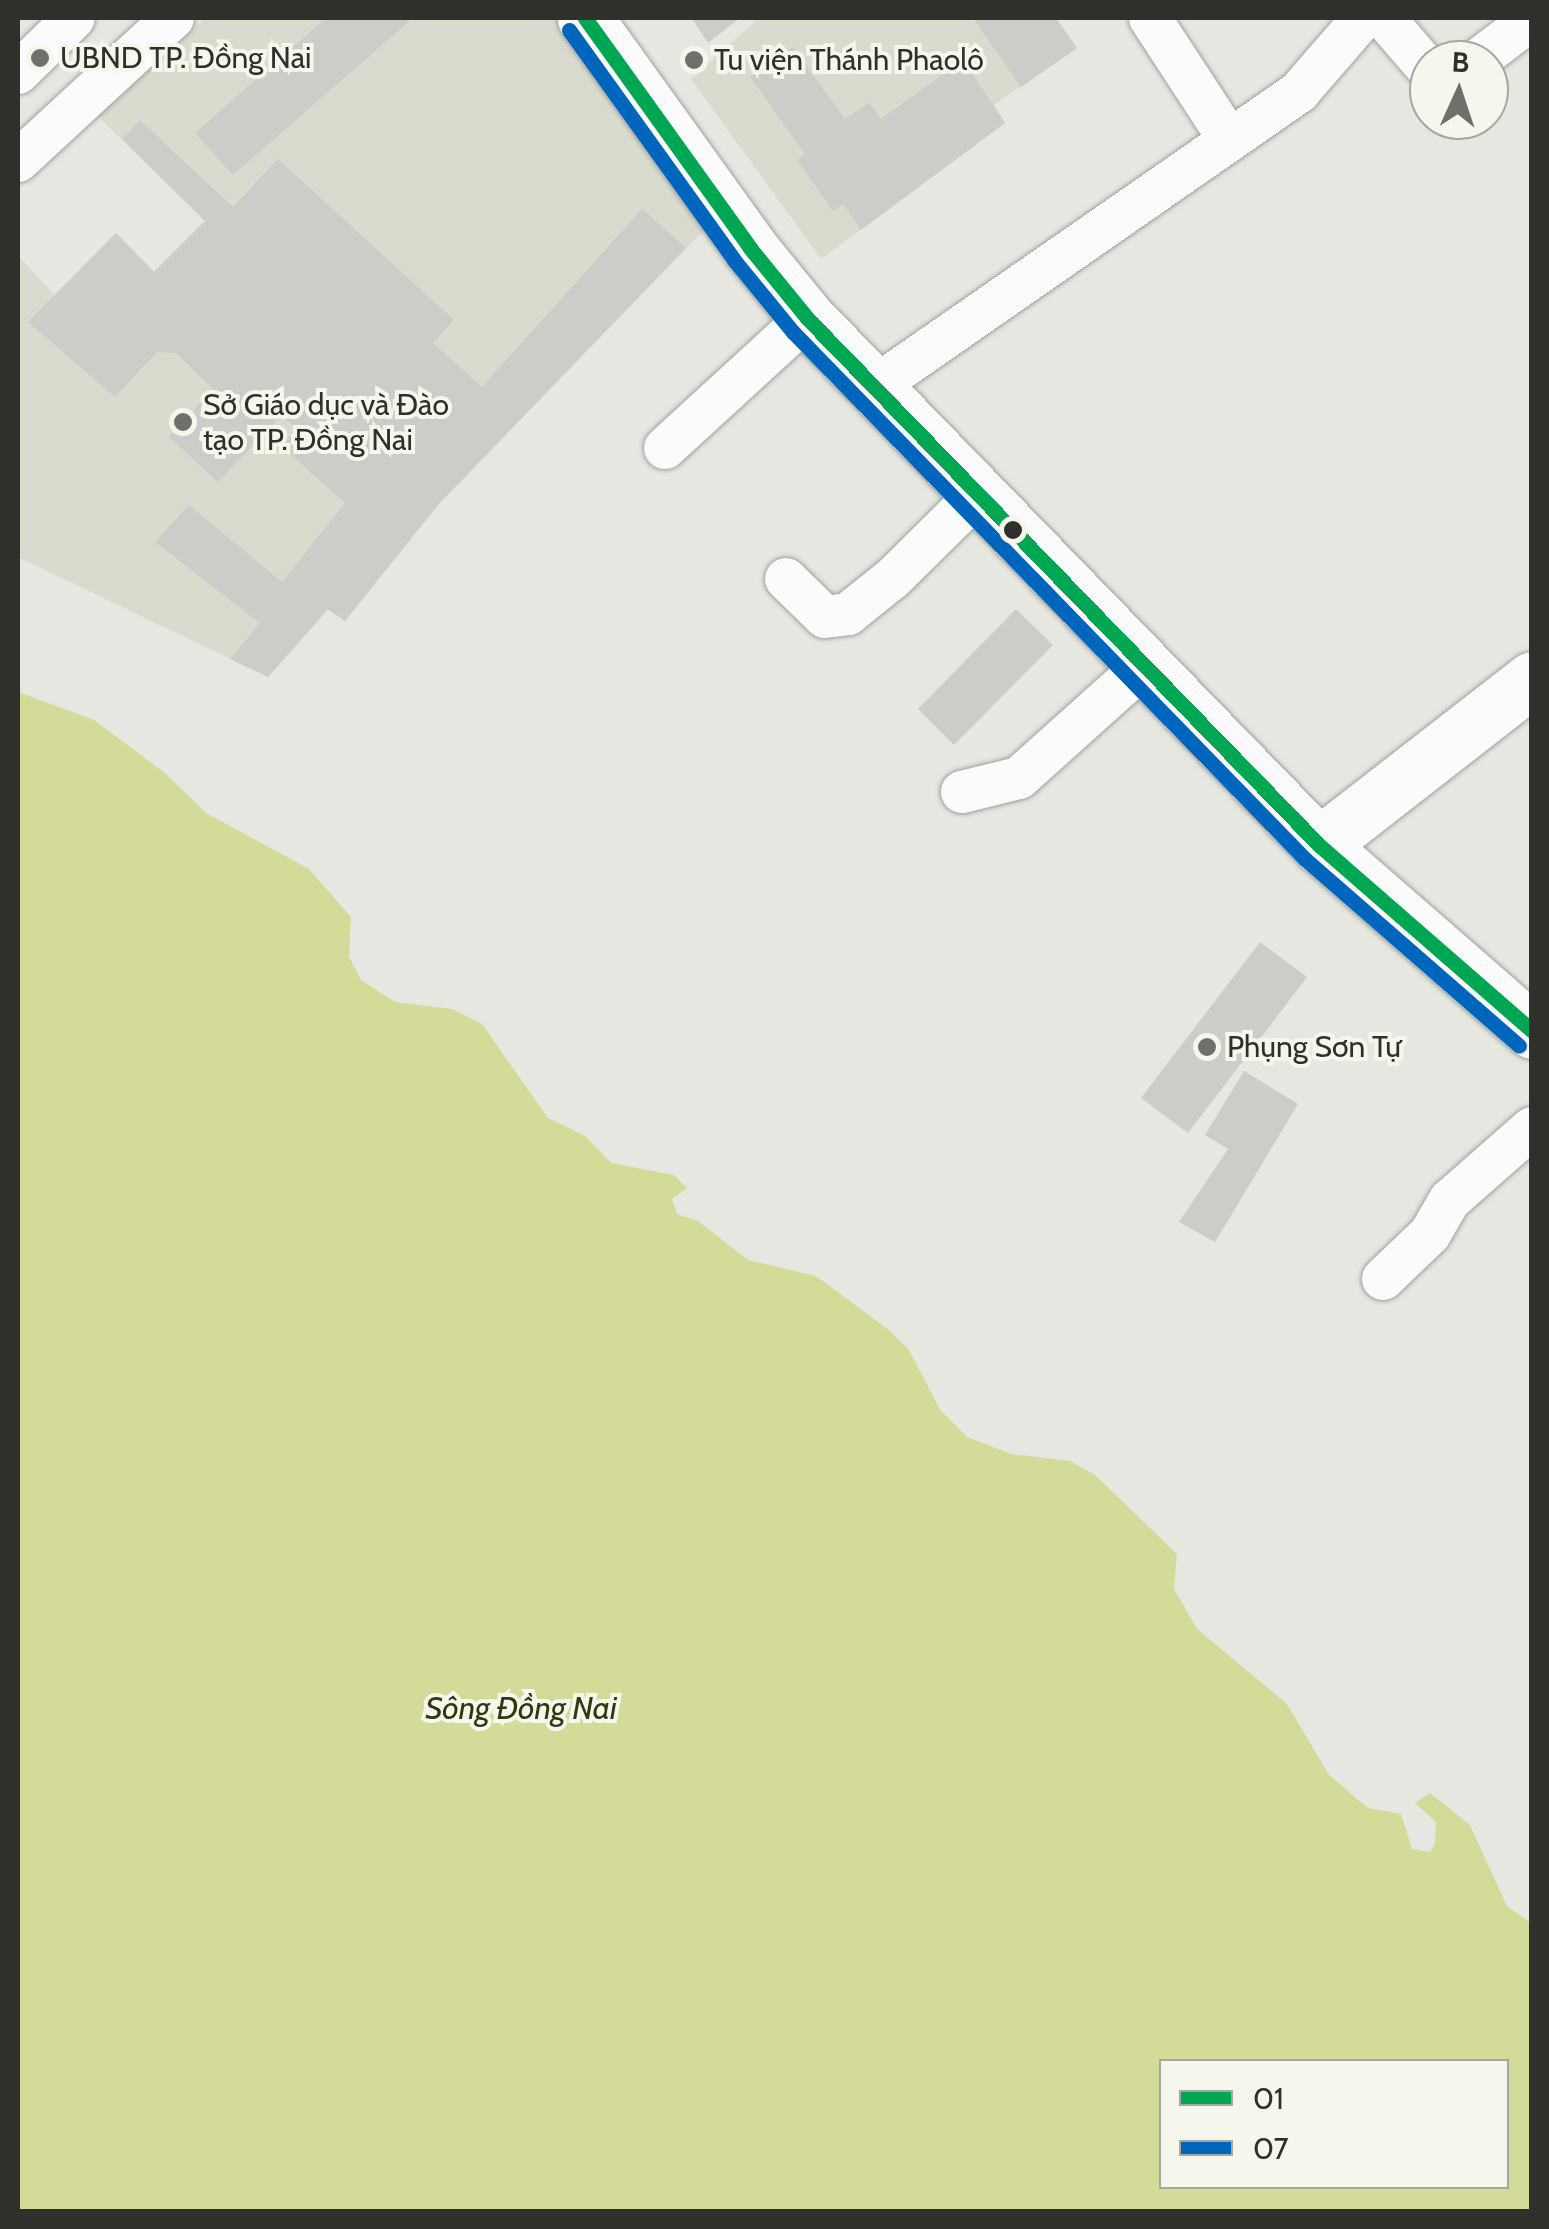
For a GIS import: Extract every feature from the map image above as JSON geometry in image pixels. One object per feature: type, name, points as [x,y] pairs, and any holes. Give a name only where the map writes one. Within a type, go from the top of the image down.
[{"type":"main road","points":[[586,18],[717,203],[807,318],[872,388],[1319,845],[1532,1031]]},
{"type":"main road","points":[[1319,845],[1532,680]]},
{"type":"street","points":[[18,74],[74,18]]},
{"type":"street","points":[[18,161],[173,18]]},
{"type":"street","points":[[1150,18],[1229,139]]},
{"type":"street","points":[[872,388],[1299,92],[1363,18]]},
{"type":"street","points":[[1384,18],[1409,47]]},
{"type":"street","points":[[1504,40],[1532,19]]},
{"type":"street","points":[[664,448],[807,318]]},
{"type":"street","points":[[786,579],[825,617],[848,614],[893,578],[977,495]]},
{"type":"street","points":[[962,792],[1019,778],[1144,666]]},
{"type":"street","points":[[1383,1279],[1430,1234],[1450,1200],[1532,1128]]},
{"type":"shaded area","points":[[205,18],[564,18],[710,224],[439,503],[345,621],[328,610],[268,677],[18,557],[18,256],[55,295],[116,233],[154,272],[205,221],[98,116]]},
{"type":"shaded area","points":[[759,18],[1056,18],[1077,48],[994,105],[1005,123],[821,259],[691,79]]},
{"type":"water","name":"Sông Đồng Nai","points":[[18,692],[94,720],[165,773],[206,813],[309,869],[351,917],[349,957],[361,980],[395,1002],[452,1009],[482,1024],[548,1118],[585,1136],[611,1163],[674,1175],[687,1188],[672,1199],[677,1214],[698,1221],[748,1260],[816,1276],[889,1330],[909,1350],[940,1410],[967,1437],[1011,1454],[1070,1461],[1095,1475],[1177,1554],[1174,1589],[1197,1629],[1287,1704],[1329,1775],[1368,1808],[1401,1814],[1412,1849],[1430,1852],[1435,1843],[1436,1822],[1415,1803],[1430,1793],[1470,1825],[1507,1906],[1531,1923],[1531,2211],[18,2211]]},
{"type":"building","points":[[326,18],[413,18],[233,175],[195,133]]},
{"type":"building","points":[[740,18],[708,43],[693,20]]},
{"type":"building","points":[[973,18],[1056,18],[1077,48],[1021,87]]},
{"type":"building","points":[[793,47],[845,119],[869,103],[881,119],[963,60],[1005,123],[861,230],[843,204],[833,211],[797,160],[805,154],[750,77]]},
{"type":"building","points":[[140,120],[233,207],[278,159],[454,320],[433,343],[482,387],[642,209],[686,248],[439,504],[345,621],[328,609],[268,677],[230,659],[260,623],[155,542],[189,505],[282,582],[345,503],[280,445],[298,429],[281,416],[218,482],[169,437],[213,389],[176,353],[157,352],[115,397],[28,322],[116,233],[154,272],[205,221],[122,139]]},
{"type":"building","points":[[1016,609],[1053,645],[954,745],[918,709]]},
{"type":"building","points":[[1260,942],[1307,977],[1188,1133],[1141,1098]]},
{"type":"building","points":[[1244,1071],[1298,1104],[1215,1242],[1179,1222],[1228,1149],[1205,1135]]},
{"type":"transit line","name":"01","points":[[585,18],[750,248],[807,318],[1319,845],[1532,1031]]},
{"type":"transit line","name":"07","points":[[569,30],[734,260],[793,332],[1305,859],[1519,1046]]},
{"type":"place","name":"UBND TP. Đồng Nai","points":[[40,58]]},
{"type":"place","name":"Tu viện Thánh Phaolô","points":[[694,60]]},
{"type":"place","name":"Sở Giáo dục và Đào tạo TP. Đồng Nai","points":[[183,422]]},
{"type":"place","name":"Phụng Sơn Tự","points":[[1207,1047]]}]
